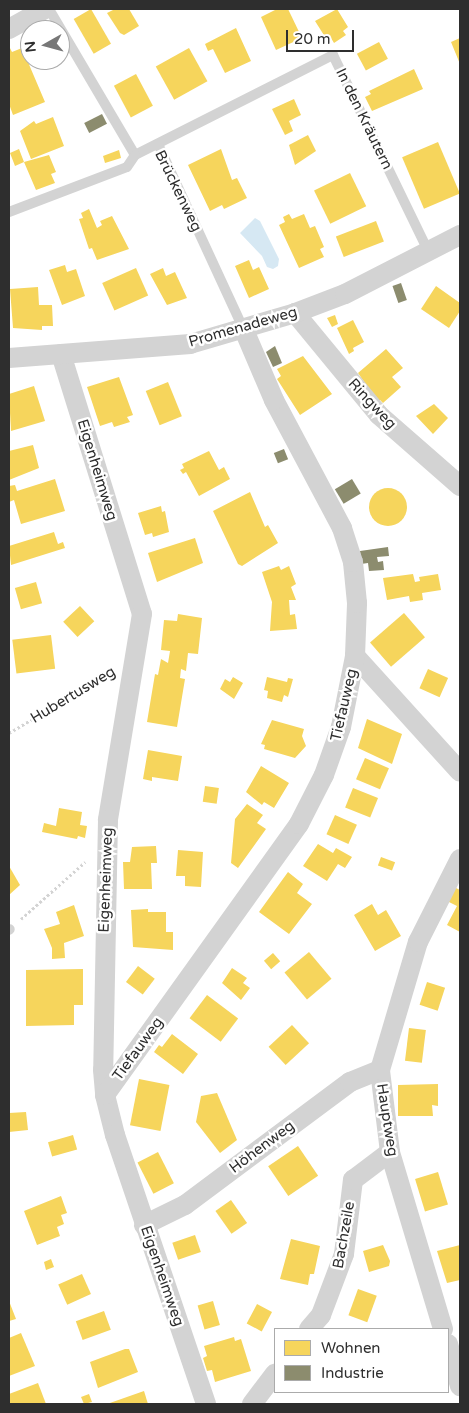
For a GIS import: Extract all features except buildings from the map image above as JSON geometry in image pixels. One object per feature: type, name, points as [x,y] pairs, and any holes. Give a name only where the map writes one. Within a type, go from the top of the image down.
[{"type":"street","points":[[9,29],[45,9]]},
{"type":"street","name":"Promenadeweg","points":[[9,358],[190,344],[244,330],[295,313],[353,290],[460,235]]},
{"type":"street","name":"Ringweg","points":[[295,313],[379,415],[460,486]]},
{"type":"street","name":"Tiefauweg","points":[[106,1096],[299,824],[342,728],[354,656],[357,603],[353,562],[342,528],[274,400],[244,330]]},
{"type":"street","name":"Eigenheimweg","points":[[61,354],[142,614],[106,844],[103,1070],[106,1096],[144,1225],[206,1404]]},
{"type":"street","points":[[354,656],[460,772]]},
{"type":"street","name":"Hauptweg","points":[[443,1328],[390,1152],[380,1070],[418,942],[460,859]]},
{"type":"street","name":"Höhenweg","points":[[144,1225],[185,1205],[350,1082],[380,1070]]},
{"type":"street","name":"Bachzeile","points":[[311,1328],[321,1314],[344,1254],[353,1180],[390,1152]]},
{"type":"street","points":[[449,1348],[460,1386]]},
{"type":"street","points":[[252,1404],[274,1375]]},
{"type":"lane","name":"Brückenweg","points":[[49,9],[135,155],[158,144],[244,330]]},
{"type":"lane","name":"In den Kräutern","points":[[158,144],[333,55],[428,251]]},
{"type":"lane","points":[[9,212],[127,167],[135,155]]},
{"type":"path","name":"Hubertusweg","points":[[9,734],[136,657]]},
{"type":"path","points":[[9,929],[106,844]]},
{"type":"water","points":[[255,218],[260,221],[279,259],[278,266],[273,269],[267,267],[262,256],[240,233]]}]
